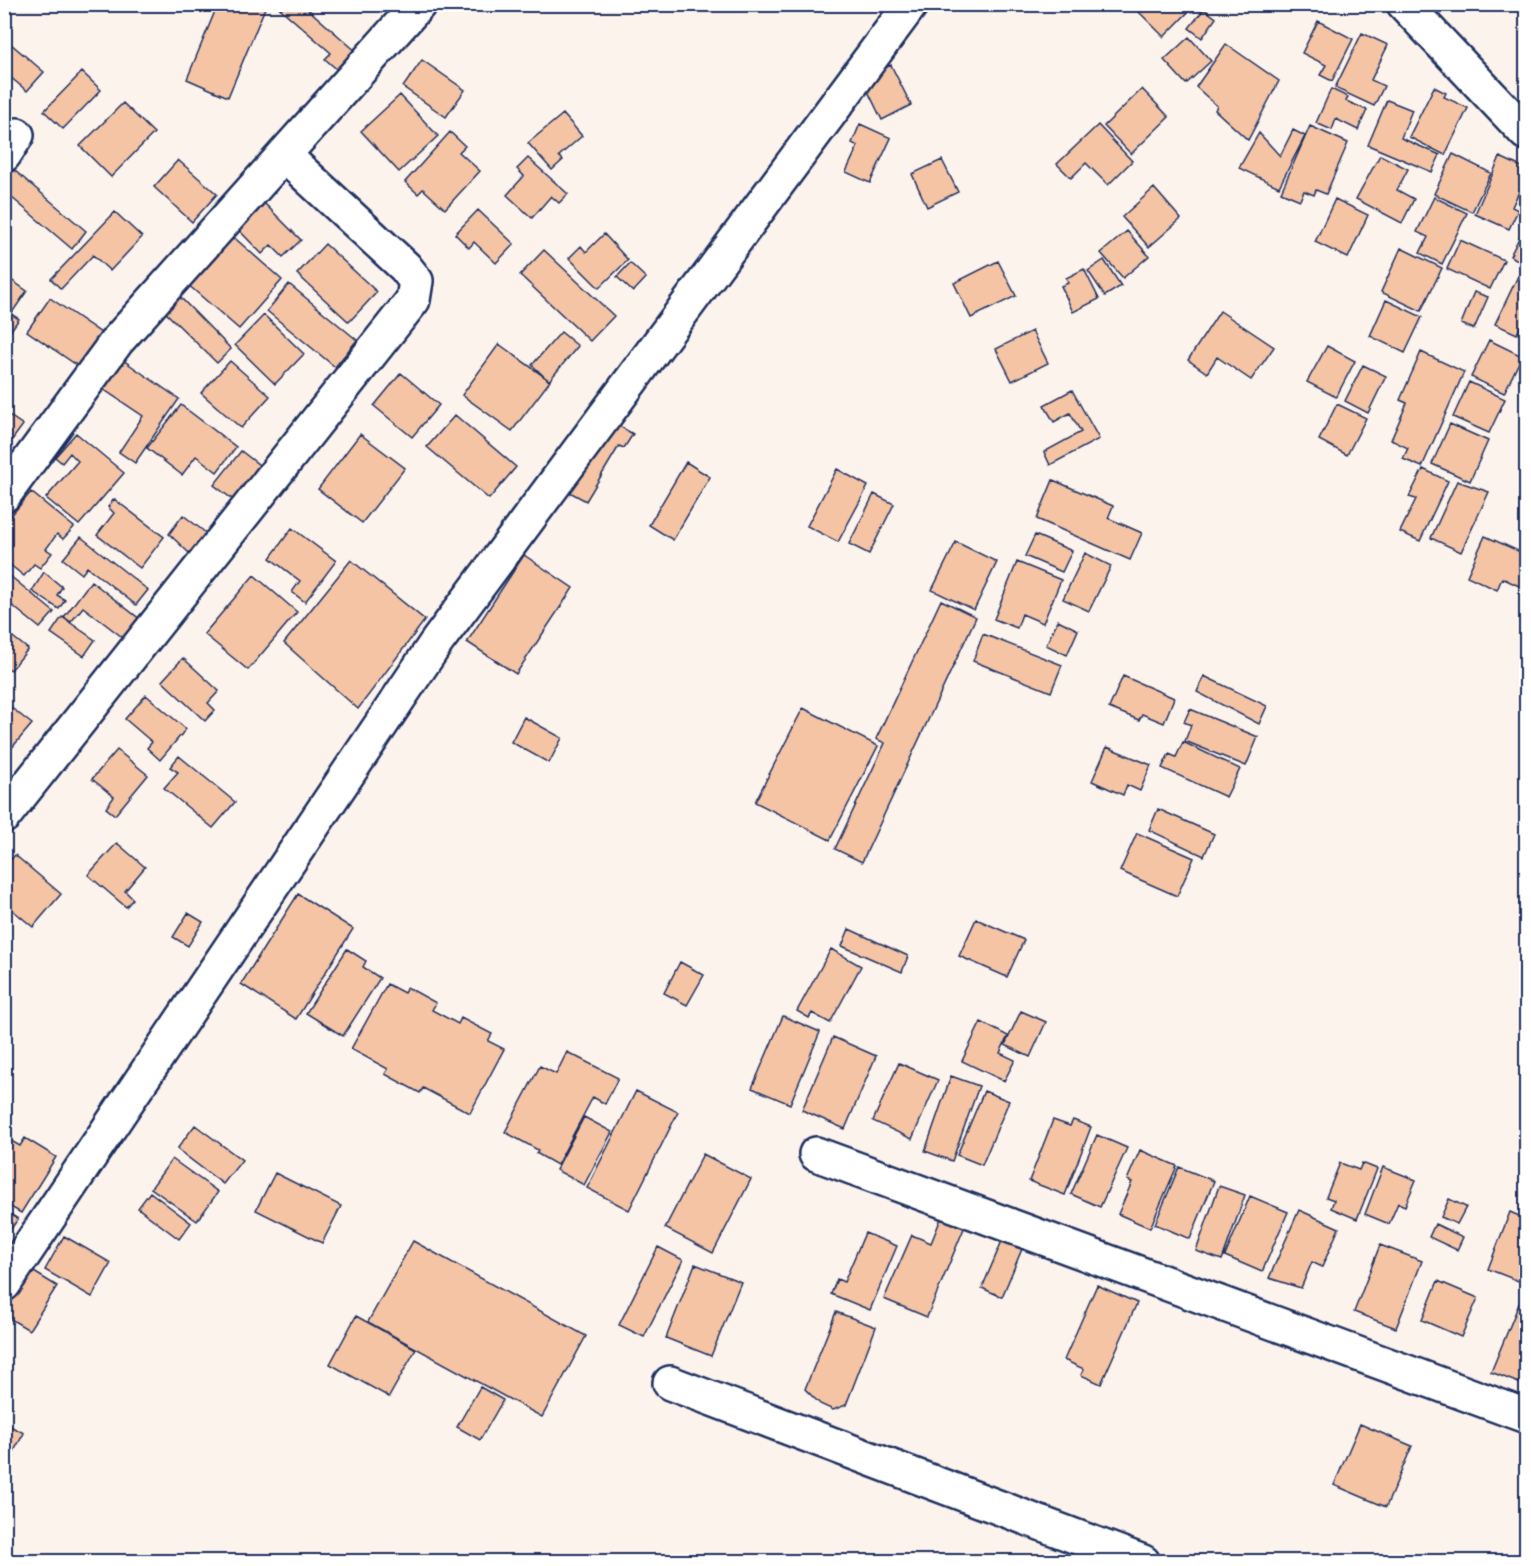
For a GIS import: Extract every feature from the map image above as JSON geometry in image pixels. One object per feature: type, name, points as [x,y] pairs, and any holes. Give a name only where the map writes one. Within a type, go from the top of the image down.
[{"type":"street","points":[[4,495],[117,341],[419,4]]},
{"type":"street","points":[[4,1284],[436,643],[911,4]]},
{"type":"street","points":[[1404,4],[1527,133]]},
{"type":"street","points":[[4,816],[413,300],[417,281],[405,267],[285,156]]},
{"type":"street","points":[[816,1154],[1527,1416]]},
{"type":"street","points":[[670,1383],[1143,1562]]},
{"type":"building","points":[[218,4],[256,4],[265,8],[228,97],[187,79]]},
{"type":"building","points":[[275,4],[302,4],[358,53],[341,73],[325,59],[331,53]]},
{"type":"building","points":[[1144,4],[1196,4],[1164,37],[1138,11]]},
{"type":"building","points":[[1204,9],[1216,18],[1202,38],[1189,28]]},
{"type":"building","points":[[1318,21],[1353,39],[1332,81],[1320,75],[1326,65],[1302,53]]},
{"type":"building","points":[[1362,33],[1388,45],[1371,80],[1384,86],[1374,106],[1335,88]]},
{"type":"building","points":[[1189,37],[1211,61],[1186,84],[1164,60]]},
{"type":"building","points":[[4,38],[44,72],[27,91],[4,72]]},
{"type":"building","points":[[1226,44],[1279,81],[1248,140],[1215,110],[1217,106],[1196,87]]},
{"type":"building","points":[[422,60],[465,90],[446,117],[403,87]]},
{"type":"building","points":[[891,65],[911,105],[882,120],[862,79]]},
{"type":"building","points":[[82,72],[101,90],[63,129],[44,111]]},
{"type":"building","points":[[1434,87],[1446,93],[1444,97],[1468,108],[1445,155],[1409,137]]},
{"type":"building","points":[[1142,89],[1169,117],[1131,154],[1104,126]]},
{"type":"building","points":[[1331,89],[1348,97],[1346,101],[1367,110],[1358,130],[1336,119],[1332,130],[1316,123]]},
{"type":"building","points":[[400,95],[438,136],[399,172],[361,131]]},
{"type":"building","points":[[1387,100],[1412,110],[1401,138],[1440,155],[1432,172],[1368,145]]},
{"type":"building","points":[[123,103],[154,133],[111,177],[80,146]]},
{"type":"building","points":[[563,114],[582,136],[559,156],[563,160],[552,170],[528,143]]},
{"type":"building","points":[[860,124],[891,138],[870,183],[846,172],[858,146],[852,143]]},
{"type":"building","points":[[1098,125],[1132,161],[1108,185],[1086,163],[1071,178],[1057,164]]},
{"type":"building","points":[[1310,126],[1348,143],[1326,194],[1316,190],[1314,195],[1304,191],[1300,200],[1281,192]]},
{"type":"building","points":[[1293,130],[1305,136],[1279,187],[1239,168],[1259,133],[1280,156]]},
{"type":"building","points":[[450,132],[465,146],[459,152],[480,171],[445,209],[423,189],[418,194],[405,182]]},
{"type":"building","points":[[1453,154],[1491,173],[1472,212],[1434,194]]},
{"type":"building","points":[[1380,155],[1408,169],[1397,190],[1414,199],[1402,223],[1356,199]]},
{"type":"building","points":[[1500,157],[1526,169],[1526,176],[1512,207],[1518,210],[1509,229],[1475,214]]},
{"type":"building","points":[[528,158],[568,194],[559,203],[551,196],[532,218],[507,195],[524,176],[517,169]]},
{"type":"building","points":[[178,160],[217,194],[192,222],[154,187]]},
{"type":"building","points":[[942,160],[958,192],[927,207],[912,174]]},
{"type":"building","points":[[14,170],[86,231],[72,249],[4,191],[4,181]]},
{"type":"building","points":[[1154,188],[1181,219],[1149,247],[1122,217]]},
{"type":"building","points":[[1434,197],[1467,213],[1442,264],[1420,253],[1428,237],[1417,232]]},
{"type":"building","points":[[260,199],[301,240],[283,257],[271,245],[262,254],[234,225]]},
{"type":"building","points":[[1335,199],[1368,215],[1348,258],[1315,242]]},
{"type":"building","points":[[478,210],[514,244],[496,263],[474,242],[469,248],[455,234]]},
{"type":"building","points":[[115,212],[142,237],[110,271],[93,255],[61,289],[51,279]]},
{"type":"building","points":[[1526,224],[1526,264],[1510,256]]},
{"type":"building","points":[[1127,231],[1149,256],[1123,278],[1101,253]]},
{"type":"building","points":[[229,233],[282,280],[239,329],[186,283]]},
{"type":"building","points":[[604,234],[628,260],[599,288],[569,258],[581,246],[586,252]]},
{"type":"building","points":[[1460,240],[1504,260],[1490,289],[1447,269]]},
{"type":"building","points":[[325,244],[377,292],[349,322],[297,274]]},
{"type":"building","points":[[1401,248],[1442,268],[1421,311],[1381,292]]},
{"type":"building","points":[[544,250],[614,316],[590,341],[520,275]]},
{"type":"building","points":[[1104,260],[1121,286],[1105,296],[1088,271]]},
{"type":"building","points":[[998,261],[1016,296],[971,318],[954,283]]},
{"type":"building","points":[[630,263],[646,278],[633,292],[617,277]]},
{"type":"building","points":[[1084,269],[1099,299],[1073,312],[1061,286],[1068,283],[1066,278]]},
{"type":"building","points":[[4,275],[27,291],[11,314],[19,319],[9,333],[4,330]]},
{"type":"building","points":[[1518,276],[1526,280],[1526,330],[1520,327],[1517,334],[1495,324]]},
{"type":"building","points":[[289,284],[357,340],[335,367],[267,311]]},
{"type":"building","points":[[1474,292],[1488,297],[1474,329],[1461,324]]},
{"type":"building","points":[[180,297],[231,349],[217,363],[165,312]]},
{"type":"building","points":[[50,298],[101,333],[78,366],[27,331]]},
{"type":"building","points":[[1386,300],[1422,317],[1405,353],[1370,336]]},
{"type":"building","points":[[1220,311],[1274,347],[1251,380],[1217,357],[1207,373],[1188,360]]},
{"type":"building","points":[[264,315],[304,354],[275,384],[235,345]]},
{"type":"building","points":[[1032,331],[1048,363],[1012,381],[996,349]]},
{"type":"building","points":[[561,332],[578,346],[549,381],[532,365]]},
{"type":"building","points":[[1489,340],[1522,356],[1504,393],[1471,377]]},
{"type":"building","points":[[499,344],[550,381],[512,431],[462,395]]},
{"type":"building","points":[[1327,346],[1355,361],[1336,397],[1307,382]]},
{"type":"building","points":[[1421,352],[1464,372],[1422,467],[1403,459],[1408,448],[1391,440],[1407,403],[1400,400]]},
{"type":"building","points":[[123,360],[179,399],[135,463],[119,452],[143,416],[103,389]]},
{"type":"building","points":[[230,361],[270,396],[241,428],[201,393]]},
{"type":"building","points":[[1363,365],[1386,376],[1368,413],[1345,401]]},
{"type":"building","points":[[401,373],[439,405],[412,437],[374,406]]},
{"type":"building","points":[[1469,382],[1505,399],[1489,433],[1453,417]]},
{"type":"building","points":[[1072,390],[1099,439],[1050,465],[1044,452],[1081,432],[1070,413],[1054,422],[1044,405]]},
{"type":"building","points":[[1337,404],[1366,418],[1347,455],[1319,440]]},
{"type":"building","points":[[181,405],[236,447],[217,472],[196,456],[182,475],[147,448]]},
{"type":"building","points":[[4,412],[23,425],[4,451]]},
{"type":"building","points":[[455,415],[516,467],[489,499],[427,447]]},
{"type":"building","points":[[609,420],[633,434],[624,448],[619,446],[586,501],[566,490]]},
{"type":"building","points":[[1450,424],[1488,441],[1470,481],[1432,464]]},
{"type":"building","points":[[76,433],[124,473],[79,525],[46,498],[78,461],[70,453],[62,463],[55,457]]},
{"type":"building","points":[[360,434],[405,468],[362,523],[318,489]]},
{"type":"building","points":[[241,451],[263,468],[236,502],[214,485]]},
{"type":"building","points":[[686,462],[710,477],[673,540],[649,525]]},
{"type":"building","points":[[837,469],[868,486],[838,542],[807,526]]},
{"type":"building","points":[[1423,469],[1448,481],[1420,541],[1400,532],[1416,499],[1409,497]]},
{"type":"building","points":[[1053,480],[1113,506],[1108,518],[1142,533],[1130,560],[1037,519]]},
{"type":"building","points":[[1457,481],[1489,492],[1461,552],[1431,538]]},
{"type":"building","points":[[31,492],[74,527],[63,539],[57,534],[46,549],[52,553],[40,568],[34,564],[24,576],[4,560],[4,524]]},
{"type":"building","points":[[874,494],[894,504],[869,554],[849,544]]},
{"type":"building","points":[[114,499],[164,537],[140,568],[97,535],[114,513],[108,507]]},
{"type":"building","points":[[183,515],[206,533],[189,553],[169,534]]},
{"type":"building","points":[[292,528],[336,561],[305,602],[292,592],[300,581],[270,558]]},
{"type":"building","points":[[1035,535],[1072,551],[1062,572],[1025,556]]},
{"type":"building","points":[[1485,536],[1525,554],[1521,562],[1526,564],[1526,570],[1519,586],[1502,578],[1497,590],[1467,576]]},
{"type":"building","points":[[81,537],[148,590],[136,605],[87,567],[82,574],[63,559]]},
{"type":"building","points":[[956,542],[997,562],[974,610],[932,590]]},
{"type":"building","points":[[1085,553],[1111,566],[1089,611],[1063,599]]},
{"type":"building","points":[[524,555],[573,588],[516,674],[467,642]]},
{"type":"building","points":[[351,560],[425,620],[358,709],[284,643]]},
{"type":"building","points":[[1017,562],[1061,580],[1043,623],[1022,614],[1017,628],[994,619]]},
{"type":"building","points":[[4,571],[54,612],[40,628],[4,599]]},
{"type":"building","points":[[44,572],[62,587],[57,595],[65,600],[59,609],[32,591]]},
{"type":"building","points":[[254,575],[297,612],[248,670],[204,634]]},
{"type":"building","points":[[91,581],[141,620],[126,640],[83,607],[71,622],[64,617]]},
{"type":"building","points":[[941,600],[976,617],[862,862],[835,849],[885,743],[876,739]]},
{"type":"building","points":[[62,617],[95,640],[84,656],[51,633]]},
{"type":"building","points":[[1058,620],[1078,630],[1067,655],[1046,645]]},
{"type":"building","points":[[4,630],[28,649],[11,670],[4,665]]},
{"type":"building","points":[[983,634],[1062,665],[1051,692],[973,661]]},
{"type":"building","points":[[183,658],[219,691],[208,703],[215,710],[205,721],[162,681]]},
{"type":"building","points":[[1123,676],[1174,698],[1164,723],[1142,714],[1139,720],[1109,708]]},
{"type":"building","points":[[1204,676],[1267,706],[1259,724],[1197,692]]},
{"type":"building","points":[[146,695],[186,729],[160,760],[147,748],[152,742],[125,719]]},
{"type":"building","points":[[4,702],[32,724],[4,757]]},
{"type":"building","points":[[803,708],[878,746],[830,840],[755,802]]},
{"type":"building","points":[[1190,709],[1258,737],[1246,766],[1185,741],[1191,725],[1184,722]]},
{"type":"building","points":[[524,717],[562,738],[549,763],[511,742]]},
{"type":"building","points":[[1183,742],[1240,769],[1226,797],[1162,768],[1169,754],[1176,757]]},
{"type":"building","points":[[1107,747],[1151,765],[1140,791],[1127,785],[1123,795],[1092,781]]},
{"type":"building","points":[[117,750],[148,775],[115,815],[106,808],[114,797],[92,779]]},
{"type":"building","points":[[179,756],[235,802],[213,828],[164,788],[178,772],[170,767]]},
{"type":"building","points":[[1158,809],[1214,834],[1204,856],[1149,830]]},
{"type":"building","points":[[1137,833],[1194,858],[1177,896],[1120,871]]},
{"type":"building","points":[[117,843],[145,867],[125,891],[133,899],[126,907],[88,875]]},
{"type":"building","points":[[15,855],[61,894],[33,927],[4,903],[4,867]]},
{"type":"building","points":[[298,894],[353,929],[296,1019],[241,984]]},
{"type":"building","points":[[188,913],[203,922],[188,946],[173,937]]},
{"type":"building","points":[[976,919],[1024,940],[1007,977],[959,956]]},
{"type":"building","points":[[849,929],[908,956],[902,972],[842,946]]},
{"type":"building","points":[[347,949],[366,961],[363,967],[380,978],[343,1036],[306,1013]]},
{"type":"building","points":[[831,949],[861,966],[830,1023],[812,1013],[809,1018],[797,1011]]},
{"type":"building","points":[[680,962],[704,975],[687,1005],[664,993]]},
{"type":"building","points":[[387,984],[404,993],[407,987],[436,1003],[432,1010],[458,1024],[461,1018],[492,1034],[488,1041],[504,1049],[470,1113],[423,1088],[420,1093],[385,1074],[388,1069],[351,1049]]},
{"type":"building","points":[[1021,1011],[1046,1022],[1030,1057],[1005,1045]]},
{"type":"building","points":[[783,1016],[820,1032],[790,1104],[752,1088]]},
{"type":"building","points":[[981,1022],[1008,1036],[1000,1053],[1015,1060],[1004,1081],[962,1061]]},
{"type":"building","points":[[833,1037],[876,1056],[845,1129],[802,1110]]},
{"type":"building","points":[[567,1052],[618,1078],[605,1104],[593,1097],[557,1165],[536,1153],[538,1150],[505,1132],[540,1066],[556,1074]]},
{"type":"building","points":[[899,1063],[938,1080],[912,1139],[873,1121]]},
{"type":"building","points":[[951,1076],[979,1086],[952,1161],[925,1151]]},
{"type":"building","points":[[636,1091],[678,1112],[629,1210],[587,1188]]},
{"type":"building","points":[[984,1091],[1009,1101],[982,1165],[957,1155]]},
{"type":"building","points":[[584,1117],[612,1132],[584,1185],[556,1170]]},
{"type":"building","points":[[1053,1120],[1070,1126],[1073,1120],[1091,1127],[1065,1195],[1029,1181]]},
{"type":"building","points":[[195,1125],[242,1160],[223,1184],[177,1149]]},
{"type":"building","points":[[1097,1135],[1127,1148],[1100,1207],[1071,1194]]},
{"type":"building","points":[[4,1137],[20,1146],[25,1138],[56,1157],[21,1213],[4,1203]]},
{"type":"building","points":[[1140,1150],[1177,1166],[1150,1228],[1118,1214],[1132,1182],[1127,1180]]},
{"type":"building","points":[[703,1154],[751,1179],[713,1253],[665,1228]]},
{"type":"building","points":[[172,1159],[218,1192],[197,1221],[151,1188]]},
{"type":"building","points":[[1340,1163],[1359,1170],[1362,1163],[1377,1169],[1357,1219],[1331,1208],[1334,1200],[1326,1197]]},
{"type":"building","points":[[1179,1167],[1214,1181],[1190,1239],[1155,1224]]},
{"type":"building","points":[[1383,1167],[1416,1180],[1405,1206],[1398,1203],[1389,1224],[1365,1214]]},
{"type":"building","points":[[275,1173],[341,1206],[322,1243],[256,1210]]},
{"type":"building","points":[[1219,1186],[1245,1195],[1222,1260],[1196,1251]]},
{"type":"building","points":[[150,1192],[191,1223],[179,1239],[138,1208]]},
{"type":"building","points":[[1250,1196],[1288,1212],[1262,1272],[1225,1256]]},
{"type":"building","points":[[1449,1199],[1466,1207],[1457,1224],[1441,1217]]},
{"type":"building","points":[[4,1210],[18,1219],[4,1239]]},
{"type":"building","points":[[1299,1210],[1339,1228],[1322,1267],[1312,1262],[1301,1288],[1269,1278]]},
{"type":"building","points":[[1510,1212],[1526,1219],[1526,1284],[1488,1269]]},
{"type":"building","points":[[942,1216],[965,1226],[927,1317],[884,1299],[912,1235],[931,1243]]},
{"type":"building","points":[[1435,1224],[1463,1237],[1457,1250],[1429,1237]]},
{"type":"building","points":[[865,1233],[897,1246],[870,1310],[831,1294],[837,1279],[844,1282]]},
{"type":"building","points":[[64,1236],[111,1263],[92,1297],[45,1270]]},
{"type":"building","points":[[413,1241],[586,1336],[542,1417],[368,1322]]},
{"type":"building","points":[[1002,1241],[1022,1249],[1002,1297],[982,1288]]},
{"type":"building","points":[[1380,1245],[1422,1261],[1396,1328],[1354,1312]]},
{"type":"building","points":[[658,1247],[683,1260],[644,1337],[619,1325]]},
{"type":"building","points":[[695,1264],[741,1282],[711,1356],[666,1338]]},
{"type":"building","points":[[29,1269],[57,1286],[29,1330],[4,1315],[4,1308]]},
{"type":"building","points":[[1438,1281],[1478,1298],[1461,1337],[1422,1320]]},
{"type":"building","points":[[1097,1285],[1137,1303],[1101,1384],[1081,1375],[1084,1369],[1064,1360]]},
{"type":"building","points":[[1523,1294],[1526,1295],[1526,1386],[1491,1372]]},
{"type":"building","points":[[836,1312],[876,1327],[846,1405],[833,1410],[820,1404],[805,1389]]},
{"type":"building","points":[[356,1316],[416,1349],[389,1397],[330,1364]]},
{"type":"building","points":[[480,1387],[503,1400],[480,1440],[457,1427]]},
{"type":"building","points":[[4,1423],[24,1433],[4,1469]]},
{"type":"building","points":[[1360,1424],[1412,1446],[1386,1507],[1334,1485]]}]
